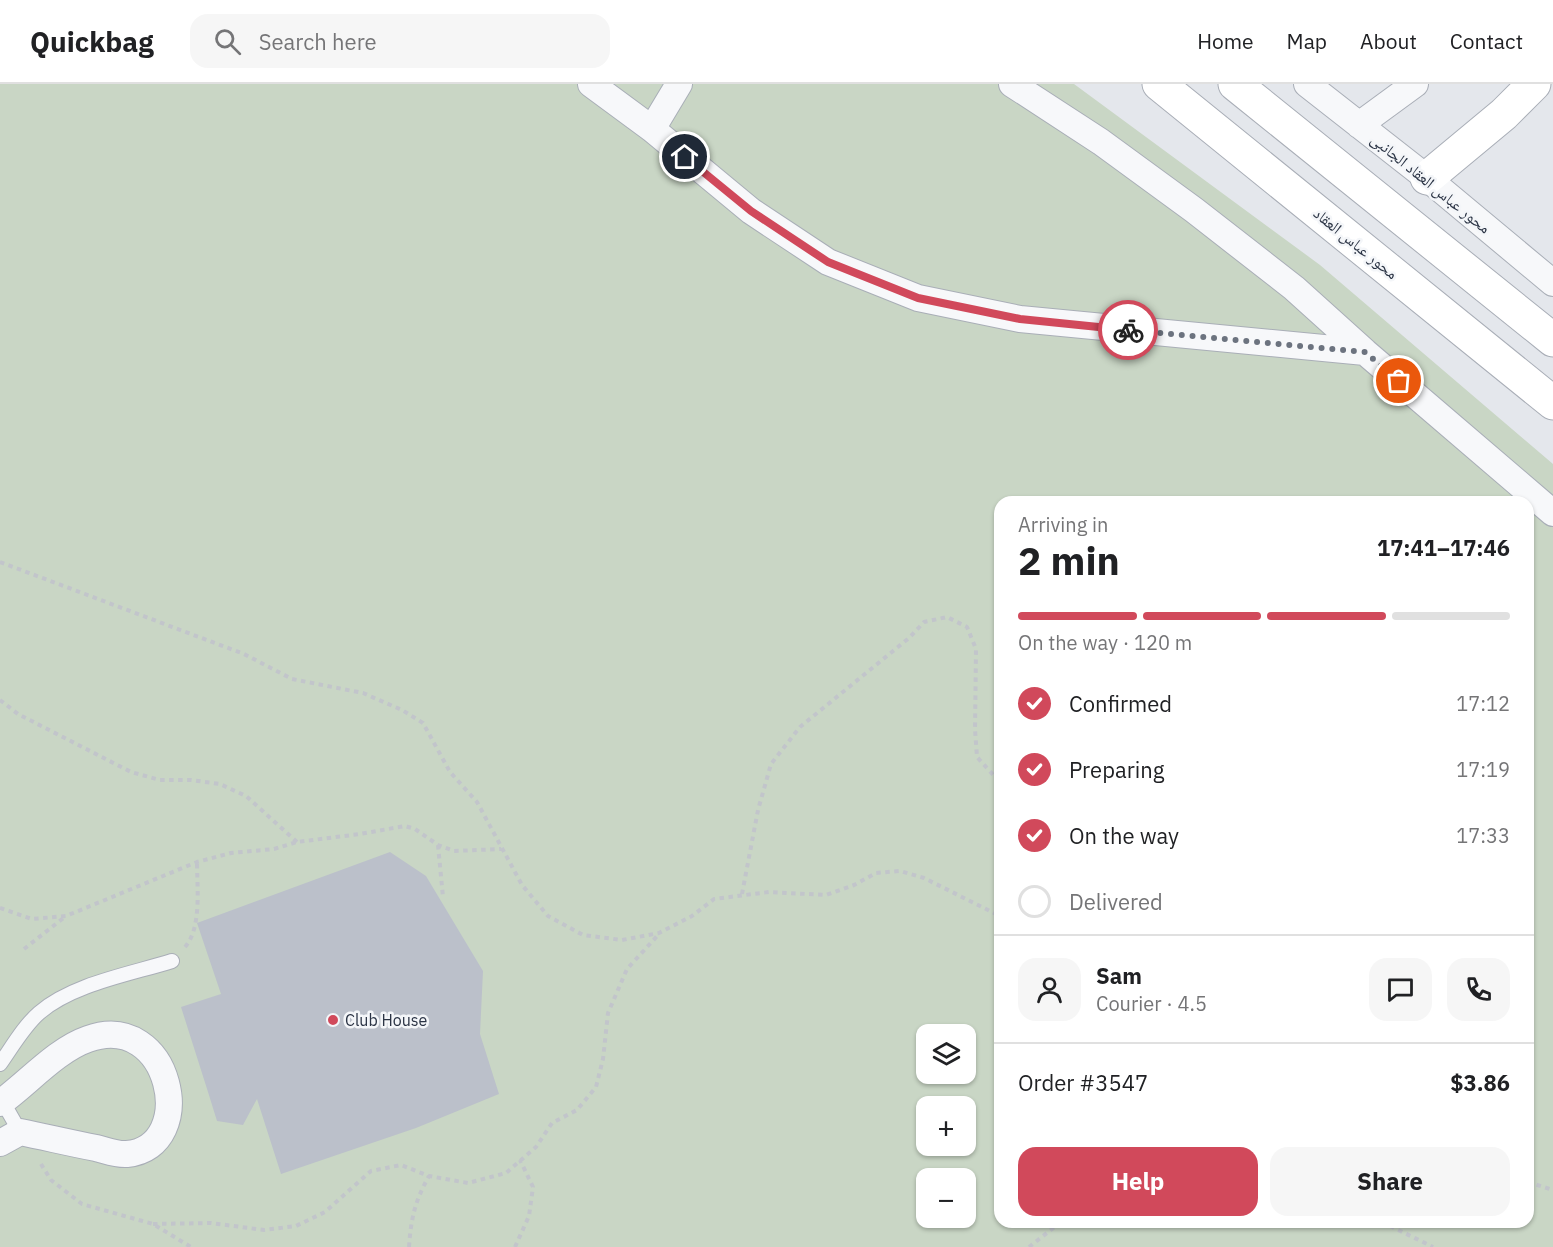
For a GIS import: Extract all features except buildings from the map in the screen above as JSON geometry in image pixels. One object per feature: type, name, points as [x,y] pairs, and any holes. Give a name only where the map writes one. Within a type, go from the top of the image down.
[{"type":"main road","name":"محور عباس العقاد","points":[[1159,84],[1553,403]]},
{"type":"main road","points":[[1235,84],[1553,340]]},
{"type":"main road","points":[[1427,178],[1504,114],[1534,84]]},
{"type":"street","points":[[591,84],[652,129],[751,211],[828,262],[918,298],[1020,319],[1365,352]]},
{"type":"street","points":[[652,129],[679,84]]},
{"type":"street","points":[[1012,84],[1101,142],[1194,210],[1294,288],[1533,496]]},
{"type":"street","name":"محور عباس العقاد الجانبى","points":[[1307,84],[1427,178],[1553,283]]},
{"type":"street","points":[[1359,124],[1415,84]]},
{"type":"street","points":[[1534,497],[1553,513]]},
{"type":"street","points":[[1,1101],[65,1051],[88,1039],[112,1035],[131,1039],[148,1049],[160,1064],[169,1102],[167,1120],[158,1137],[144,1149],[126,1154],[10,1137]]},
{"type":"lane","points":[[0,1064],[37,1014],[57,999],[81,989],[172,961]]},
{"type":"lane","points":[[1,1101],[10,1137]]},
{"type":"path","points":[[0,562],[244,654],[292,679],[363,693],[402,710],[423,723],[450,772],[477,802],[522,885],[548,916],[583,935],[622,940],[659,933],[692,916],[714,899],[769,892],[826,895],[854,885],[876,873],[900,871],[924,878],[994,913]]},
{"type":"path","points":[[742,894],[758,810],[771,764],[800,727],[909,638],[924,622],[947,617],[967,627],[976,649],[977,757],[994,776]]},
{"type":"path","points":[[0,700],[18,714],[131,772],[160,780],[191,780],[220,784],[246,796],[297,842]]},
{"type":"path","points":[[24,949],[66,916],[197,862],[231,853],[274,849],[297,842],[405,826],[415,829],[438,845],[454,851],[502,849]]},
{"type":"path","points":[[438,845],[443,897]]},
{"type":"path","points":[[172,961],[191,939],[197,911],[197,862]]},
{"type":"path","points":[[0,908],[32,919],[66,916]]},
{"type":"path","points":[[153,1224],[211,1223],[264,1230],[296,1226],[326,1212],[371,1171],[401,1165],[429,1176],[468,1183],[506,1173],[536,1147],[552,1123],[577,1110],[596,1087],[603,1059],[608,1013],[627,969],[659,933]]},
{"type":"path","points":[[10,1137],[51,1180],[82,1204],[153,1224],[191,1247]]},
{"type":"path","points":[[515,1247],[529,1216],[533,1187],[520,1160]]},
{"type":"path","points":[[409,1247],[410,1221],[429,1176]]},
{"type":"path","points":[[1534,1184],[1553,1190]]},
{"type":"path","points":[[1029,1247],[1053,1228]]},
{"type":"path","points":[[1394,1228],[1432,1247]]},
{"type":"green space","points":[[0,84],[1074,84],[1320,265],[1553,464],[1553,1247],[0,1247]]},
{"type":"way so far","points":[[1128,330],[1365,352],[1399,381]]},
{"type":"place","name":"Club House","points":[[333,1020]]},
{"type":"route","points":[[685,157],[751,211],[828,262],[918,298],[1020,319],[1128,330]]}]
